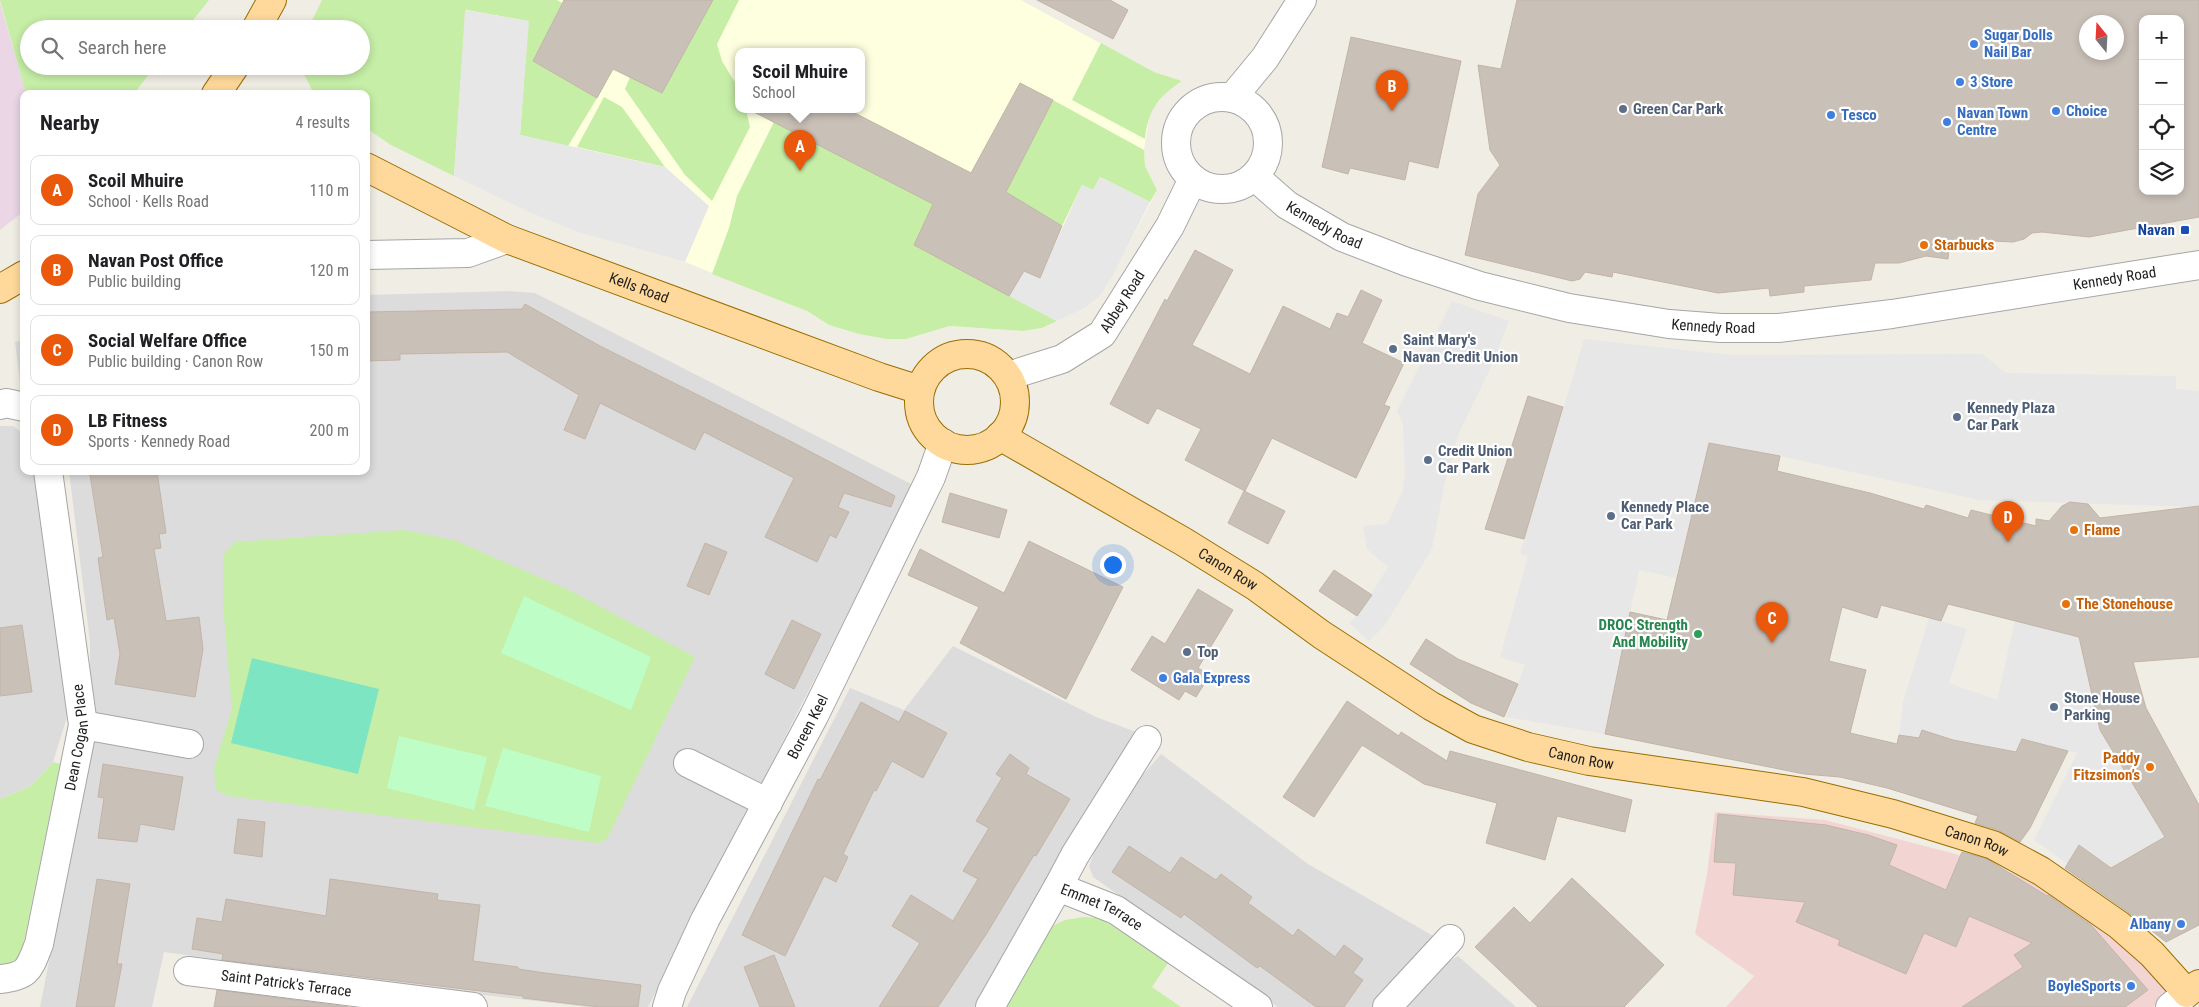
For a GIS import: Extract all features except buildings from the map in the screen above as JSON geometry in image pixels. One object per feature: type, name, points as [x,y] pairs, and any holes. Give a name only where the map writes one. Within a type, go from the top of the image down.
[{"type":"main road","points":[[261,20],[272,0]]},
{"type":"main road","name":"Kells Road","points":[[370,168],[507,239],[878,377],[920,390]]},
{"type":"main road","points":[[0,289],[20,277]]},
{"type":"main road","points":[[967,354],[983,356],[997,364],[1008,376],[1014,391],[1015,407],[1010,423],[1000,436],[988,445],[973,449],[958,449],[943,443],[931,434],[923,421],[919,406],[920,390],[926,375],[937,364],[952,356],[967,354]]},
{"type":"main road","name":"Canon Row","points":[[1000,436],[1170,533],[1255,586],[1322,635],[1431,706],[1473,729],[1528,747],[1589,762],[1803,792],[1893,814],[1993,845],[2041,871],[2120,925],[2152,954],[2185,995]]},
{"type":"street","points":[[1232,98],[1265,58],[1302,0]]},
{"type":"street","points":[[1216,98],[1232,98],[1245,103],[1256,112],[1264,124],[1268,138],[1268,152],[1263,165],[1255,176],[1244,184],[1218,189],[1205,186],[1193,179],[1183,168],[1177,154],[1176,138],[1181,124],[1190,111],[1202,102],[1216,98]]},
{"type":"street","name":"Kennedy Road","points":[[1255,176],[1287,205],[1342,237],[1407,262],[1480,286],[1569,308],[1669,324],[1721,328],[1778,328],[1892,314],[2199,265]]},
{"type":"street","name":"Abbey Road","points":[[1008,376],[1062,359],[1102,334],[1170,226],[1193,179]]},
{"type":"street","points":[[370,255],[468,253],[507,239]]},
{"type":"street","points":[[0,404],[6,403],[20,406]]},
{"type":"street","name":"Boreen Keel","points":[[666,1007],[705,920],[814,716],[922,494],[943,443]]},
{"type":"street","name":"Dean Cogan Place","points":[[0,979],[14,978],[30,969],[39,944],[83,725],[49,475]]},
{"type":"street","points":[[83,725],[189,744]]},
{"type":"street","points":[[1058,887],[1075,855],[1147,740]]},
{"type":"street","points":[[688,763],[768,803]]},
{"type":"street","name":"Emmet Terrace","points":[[990,1007],[1058,887],[1116,910],[1258,1007]]},
{"type":"street","points":[[1387,1007],[1450,939]]},
{"type":"street","name":"Saint Patrick's Terrace","points":[[188,971],[473,1007]]},
{"type":"shaded area","points":[[466,0],[1021,0],[1153,72],[1182,81],[1165,93],[1150,112],[1144,150],[1145,166],[1157,190],[1115,272],[1100,296],[1085,308],[1042,328],[1023,331],[950,326],[906,339],[886,339],[859,334],[829,325],[807,311],[685,262],[577,232],[526,211],[454,176]]},
{"type":"shaded area","points":[[0,3],[25,90],[20,90],[20,214],[0,230]]},
{"type":"shaded area","points":[[465,10],[529,21],[520,135],[665,167],[709,206],[685,262],[577,232],[526,211],[454,176]]},
{"type":"shaded area","points":[[1100,177],[1150,202],[1115,272],[1100,296],[1085,308],[1057,321],[1009,296],[1024,271],[1040,277],[1082,185],[1093,190]]},
{"type":"shaded area","points":[[509,291],[535,293],[913,485],[648,1007],[587,1007],[414,987],[164,952],[152,1007],[40,1007],[90,754],[90,642],[69,475],[370,475],[370,295]]},
{"type":"shaded area","name":"Credit Union Car Park","points":[[1452,301],[1509,321],[1491,367],[1459,433],[1445,482],[1432,549],[1385,625],[1369,641],[1349,623],[1357,616],[1388,567],[1367,549],[1363,526],[1387,524],[1403,490],[1405,474],[1403,424],[1397,411]]},
{"type":"shaded area","points":[[1584,339],[1731,355],[1982,354],[2006,373],[2176,376],[2176,389],[2199,391],[2199,507],[1979,500],[1780,456],[1709,443],[1676,578],[1639,570],[1605,734],[1506,717],[1525,665],[1500,657],[1528,556],[1520,554]]},
{"type":"shaded area","points":[[20,341],[20,382],[15,342]]},
{"type":"shaded area","points":[[0,426],[13,426],[20,431],[20,475],[37,475],[67,717],[53,762],[31,786],[0,799]]},
{"type":"shaded area","points":[[1929,618],[1967,629],[1949,683],[1997,700],[2015,621],[2079,637],[2115,715],[2100,730],[2184,868],[2159,841],[2121,862],[2130,881],[2080,845],[2068,864],[2034,840],[2077,753],[2022,739],[1998,787],[1987,746],[1953,740],[1922,730],[1919,738],[1899,735],[1903,702]]},
{"type":"shaded area","points":[[953,646],[1096,717],[1144,735],[974,1007],[687,1007],[850,688],[904,710]]},
{"type":"shaded area","points":[[1161,754],[1308,864],[1435,937],[1400,981],[1373,1007],[1278,1007],[1093,877],[1089,866],[1100,838],[1120,813],[1136,783]]},
{"type":"shaded area","points":[[1715,812],[1825,820],[1959,855],[2037,882],[2082,911],[2141,959],[2167,992],[2153,1007],[1726,1007],[1754,976],[1695,934],[1707,874]]},
{"type":"shaded area","points":[[1458,956],[1516,1007],[1401,1007],[1428,975]]},
{"type":"green space","points":[[0,0],[209,0],[193,20],[20,20],[20,72]]},
{"type":"green space","points":[[322,0],[557,0],[562,3],[533,61],[597,98],[568,146],[520,135],[528,21],[466,10],[454,176],[391,145],[370,131],[370,90],[312,90],[304,75],[370,75],[370,20],[312,20]]},
{"type":"green space","points":[[713,0],[739,0],[717,44],[722,61],[735,82],[735,113],[747,113],[750,127],[712,201],[685,175],[625,89],[630,77],[662,93]]},
{"type":"green space","points":[[1101,43],[1154,72],[1182,81],[1156,105],[1146,129],[1145,139],[1072,100]]},
{"type":"green space","points":[[21,75],[148,75],[137,90],[25,90]]},
{"type":"green space","points":[[604,97],[622,107],[665,167],[577,147]]},
{"type":"green space","points":[[1053,100],[1144,150],[1145,166],[1157,190],[1150,202],[1100,177],[1093,190],[1082,185],[1062,226],[1006,192]]},
{"type":"green space","points":[[774,122],[933,204],[914,245],[1057,321],[1042,328],[1023,331],[950,326],[906,339],[886,339],[859,334],[829,325],[807,311],[712,274],[729,228],[737,196]]},
{"type":"green space","points":[[404,530],[454,540],[571,591],[695,657],[607,839],[599,843],[229,796],[216,790],[214,768],[232,709],[223,605],[223,555],[235,542]]},
{"type":"green space","points":[[524,596],[651,657],[631,710],[501,653]]},
{"type":"green space","points":[[252,658],[379,689],[358,774],[231,743]]},
{"type":"green space","points":[[399,736],[487,757],[474,810],[387,788]]},
{"type":"green space","points":[[503,748],[601,776],[589,832],[485,806]]},
{"type":"green space","points":[[53,762],[60,764],[22,951],[16,960],[0,966],[0,799],[31,786]]},
{"type":"green space","points":[[1084,917],[1100,918],[1168,963],[1152,987],[1181,1007],[1000,1007],[1046,929],[1065,920]]},
{"type":"place","name":"Sugar Dolls Nail Bar","points":[[1974,44]]},
{"type":"place","name":"3 Store","points":[[1960,82]]},
{"type":"place","name":"Green Car Park","points":[[1623,109]]},
{"type":"place","name":"Navan Post Office","points":[[1392,111]]},
{"type":"place","name":"Choice","points":[[2056,111]]},
{"type":"place","name":"Tesco","points":[[1831,115]]},
{"type":"place","name":"Navan Town Centre","points":[[1947,122]]},
{"type":"place","name":"Scoil Mhuire","points":[[800,171]]},
{"type":"place","name":"Navan","points":[[2185,230]]},
{"type":"place","name":"Starbucks","points":[[1924,245]]},
{"type":"place","name":"Saint Mary's Navan Credit Union","points":[[1393,349]]},
{"type":"place","name":"Kennedy Plaza Car Park","points":[[1957,417]]},
{"type":"place","name":"Credit Union Car Park","points":[[1428,460]]},
{"type":"place","name":"Kennedy Place Car Park","points":[[1611,516]]},
{"type":"place","name":"Flame","points":[[2074,530]]},
{"type":"place","name":"LB Fitness","points":[[2008,542]]},
{"type":"place","name":"The Stonehouse","points":[[2066,604]]},
{"type":"place","name":"DROC Strength And Mobility","points":[[1698,634]]},
{"type":"place","name":"Social Welfare Office","points":[[1772,643]]},
{"type":"place","name":"Top","points":[[1187,652]]},
{"type":"place","name":"Gala Express","points":[[1163,678]]},
{"type":"place","name":"Stone House Parking","points":[[2054,707]]},
{"type":"place","name":"Paddy Fitzsimon’s","points":[[2150,767]]},
{"type":"place","name":"Albany","points":[[2181,924]]},
{"type":"place","name":"BoyleSports","points":[[2131,986]]}]
